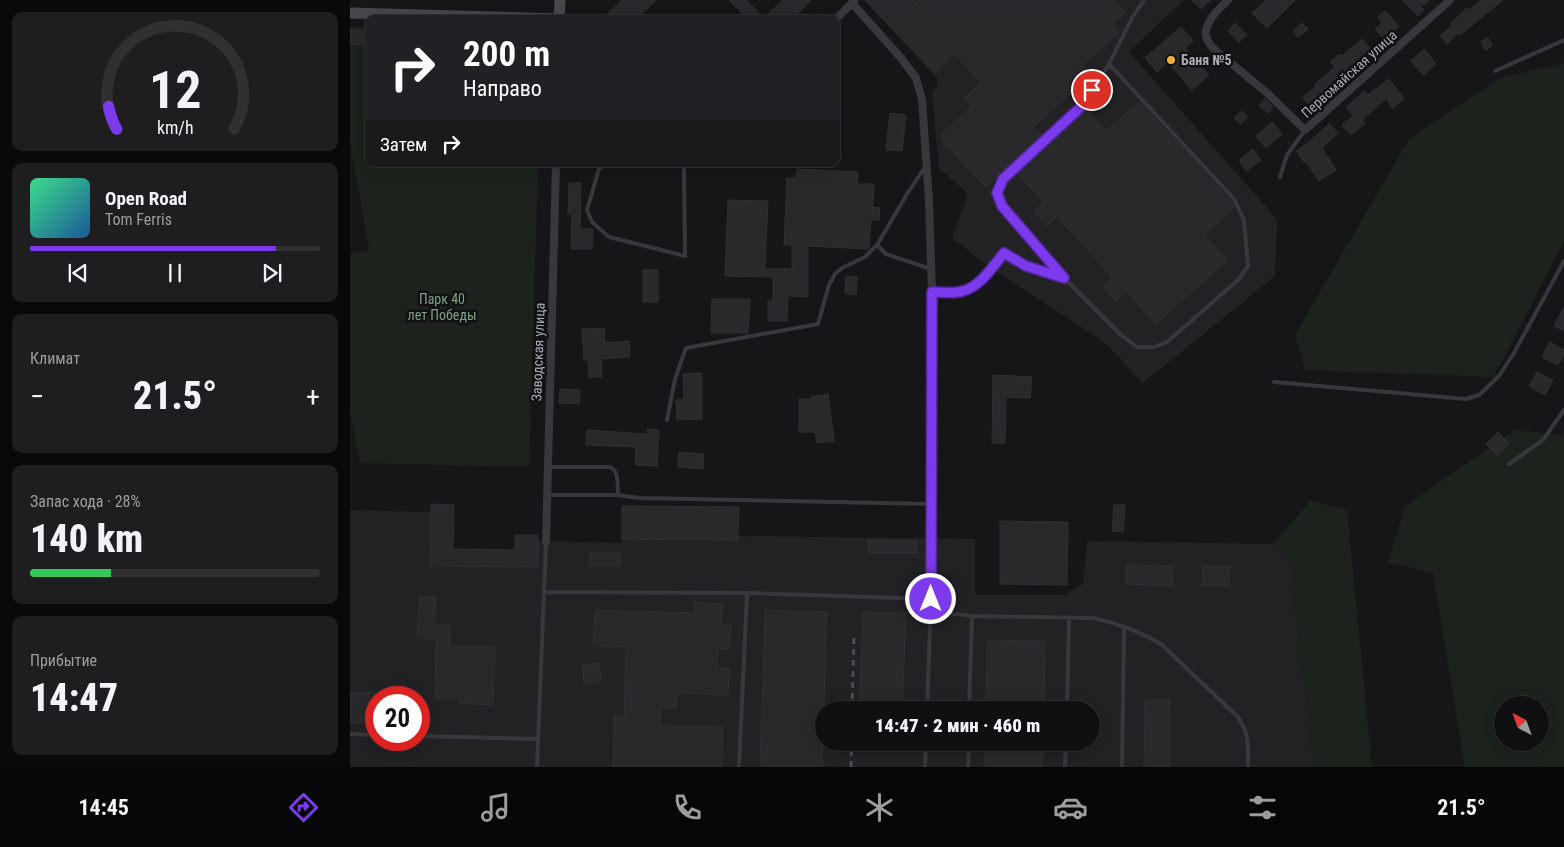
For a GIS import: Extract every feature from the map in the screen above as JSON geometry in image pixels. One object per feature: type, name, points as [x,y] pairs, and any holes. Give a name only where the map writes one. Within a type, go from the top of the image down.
[{"type":"street","points":[[559,15],[560,0]]},
{"type":"street","points":[[1228,0],[1212,15],[1206,35],[1208,42],[1214,50],[1266,93],[1305,130]]},
{"type":"street","name":"Первомайская улица","points":[[1305,130],[1450,0]]},
{"type":"street","points":[[840,15],[854,2],[916,78],[922,99],[929,202],[932,292],[930,504]]},
{"type":"street","points":[[350,13],[420,15]]},
{"type":"street","name":"Заводская улица","points":[[546,542],[556,167]]},
{"type":"lane","points":[[1108,64],[1234,199],[1244,220],[1248,266],[1238,280],[1168,342],[1154,347],[1137,347],[1121,335],[1064,278],[1002,206],[997,193],[1003,179],[1084,104],[1144,0]]},
{"type":"lane","points":[[1495,71],[1564,40]]},
{"type":"lane","name":"Первомайская улица","points":[[1280,177],[1287,155],[1305,130]]},
{"type":"lane","points":[[667,420],[675,379],[686,348],[818,324],[829,285],[836,274],[842,268],[865,257],[877,245],[926,165]]},
{"type":"lane","points":[[602,167],[599,170],[587,210],[592,222],[609,237],[685,256],[684,167]]},
{"type":"lane","points":[[877,245],[886,254],[931,270]]},
{"type":"lane","points":[[932,292],[962,292],[970,288],[980,280],[1004,253],[1026,266],[1064,278]]},
{"type":"lane","points":[[1274,382],[1466,399],[1479,396],[1499,376],[1514,353],[1564,261]]},
{"type":"lane","points":[[1509,464],[1542,440],[1564,410]]},
{"type":"lane","points":[[547,467],[610,467],[615,469],[617,473],[618,495]]},
{"type":"lane","points":[[546,495],[618,495],[639,498],[930,504],[931,599],[927,701]]},
{"type":"lane","points":[[537,767],[546,542]]},
{"type":"lane","points":[[543,592],[747,593],[931,599]]},
{"type":"lane","points":[[739,767],[747,593]]},
{"type":"lane","points":[[930,611],[972,616],[1093,618],[1112,622],[1148,637],[1161,644],[1238,717],[1245,727],[1248,737],[1248,767]]},
{"type":"lane","points":[[969,701],[972,616]]},
{"type":"lane","points":[[1067,701],[1069,618]]},
{"type":"lane","points":[[1122,767],[1124,627]]},
{"type":"lane","points":[[350,734],[365,735]]},
{"type":"lane","points":[[430,736],[538,739]]},
{"type":"lane","points":[[925,767],[926,751]]},
{"type":"lane","points":[[968,767],[969,751]]},
{"type":"lane","points":[[1065,767],[1066,751]]},
{"type":"shaded area","points":[[871,0],[1184,0],[1129,52],[1277,219],[1275,276],[1143,383],[1103,341],[991,268],[952,238],[968,194],[939,168],[932,92],[938,85],[937,77],[868,3]]},
{"type":"shaded area","points":[[431,504],[454,505],[453,549],[515,550],[515,535],[538,535],[538,541],[622,543],[622,506],[739,507],[738,536],[975,539],[975,595],[1065,595],[1083,584],[1087,541],[1273,544],[1289,556],[1314,767],[350,767],[350,510],[431,512]]},
{"type":"green space","name":"Парк 40 лет Победы","points":[[350,27],[365,27],[365,167],[538,167],[529,467],[360,463],[350,412],[350,254],[369,250],[350,142]]},
{"type":"green space","points":[[1564,63],[1564,241],[1494,377],[1305,370],[1295,335],[1409,139],[1500,78]]},
{"type":"green space","points":[[1515,430],[1561,435],[1564,430],[1564,767],[1465,767],[1433,573],[1388,562],[1405,506]]},
{"type":"green space","points":[[1310,501],[1347,510],[1372,767],[1314,767],[1289,557],[1273,544]]},
{"type":"building","points":[[622,0],[656,0],[640,15],[606,15]]},
{"type":"building","points":[[729,0],[746,0],[761,15],[744,15]]},
{"type":"building","points":[[783,0],[811,0],[796,15],[767,15]]},
{"type":"building","points":[[865,0],[912,0],[915,4],[919,0],[1114,0],[1125,12],[1112,24],[1119,32],[1082,65],[1091,75],[1033,127],[1043,136],[986,187],[943,142],[942,134],[972,106],[964,99],[981,82],[954,53],[934,73]]},
{"type":"building","points":[[1192,0],[1211,0],[1201,9]]},
{"type":"building","points":[[1266,0],[1295,0],[1267,28],[1252,13]]},
{"type":"building","points":[[1402,0],[1429,0],[1421,7],[1424,10],[1418,16]]},
{"type":"building","points":[[1481,0],[1503,0],[1460,35],[1458,33],[1447,44],[1440,36],[1452,26],[1450,24],[1467,8],[1469,10]]},
{"type":"building","points":[[1385,11],[1399,26],[1384,39],[1375,29],[1382,22],[1378,17]]},
{"type":"building","points":[[1235,23],[1247,35],[1239,42],[1228,31]]},
{"type":"building","points":[[1302,23],[1308,29],[1298,37],[1293,30]]},
{"type":"building","name":"Баня №5","points":[[1181,27],[1193,41],[1185,48],[1209,75],[1192,90],[1168,62],[1157,72],[1145,58]]},
{"type":"building","points":[[350,30],[365,30],[365,45],[350,44]]},
{"type":"building","points":[[1488,38],[1492,46],[1485,50],[1481,42]]},
{"type":"building","points":[[1362,39],[1372,50],[1339,81],[1342,85],[1313,109],[1303,97],[1335,67],[1330,62],[1340,54],[1342,56]]},
{"type":"building","points":[[1424,49],[1436,64],[1423,75],[1411,61]]},
{"type":"building","points":[[1389,79],[1404,99],[1393,108],[1386,99],[1362,120],[1365,123],[1351,135],[1342,125],[1353,116],[1346,107],[1365,91],[1368,95]]},
{"type":"building","points":[[1265,99],[1273,107],[1268,113],[1259,106]]},
{"type":"building","points":[[1139,102],[1231,201],[1234,207],[1204,235],[1227,260],[1156,324],[1127,292],[1116,301],[1103,287],[1113,278],[1057,216],[1047,226],[1034,211],[1044,202],[1016,172],[1087,110],[1106,131]]},
{"type":"building","points":[[1242,111],[1247,117],[1241,124],[1234,118]]},
{"type":"building","points":[[890,113],[906,115],[902,151],[886,150]]},
{"type":"building","points":[[1272,122],[1282,134],[1266,148],[1256,136]]},
{"type":"building","points":[[1329,124],[1338,133],[1322,148],[1336,170],[1319,181],[1306,161],[1304,162],[1296,151]]},
{"type":"building","points":[[1253,149],[1261,160],[1246,171],[1239,160]]},
{"type":"building","points":[[797,169],[858,172],[857,184],[874,184],[873,207],[880,208],[879,220],[871,220],[868,249],[808,246],[808,297],[788,296],[787,321],[768,321],[768,300],[773,300],[773,277],[725,276],[728,200],[768,201],[765,269],[792,269],[792,245],[784,245],[787,178],[796,178]]},
{"type":"building","points":[[569,183],[581,183],[580,229],[593,229],[592,249],[571,249],[572,214],[568,214]]},
{"type":"building","points":[[643,270],[658,270],[658,302],[643,302]]},
{"type":"building","points":[[846,276],[857,277],[856,295],[845,294]]},
{"type":"building","points":[[712,299],[750,299],[748,333],[711,333]]},
{"type":"building","points":[[1564,307],[1564,331],[1554,326]]},
{"type":"building","points":[[604,328],[605,343],[629,341],[630,357],[601,359],[602,377],[589,377],[588,360],[584,360],[582,329]]},
{"type":"building","points":[[1550,342],[1564,350],[1558,365],[1542,357]]},
{"type":"building","points":[[1537,372],[1553,380],[1545,395],[1529,386]]},
{"type":"building","points":[[702,373],[702,419],[677,420],[676,400],[684,399],[683,374]]},
{"type":"building","points":[[993,375],[1032,377],[1030,398],[1006,397],[1005,443],[992,443]]},
{"type":"building","points":[[560,389],[580,390],[579,404],[559,403]]},
{"type":"building","points":[[828,394],[834,441],[817,443],[815,432],[799,432],[799,399],[811,399],[811,397]]},
{"type":"building","points":[[648,429],[659,430],[657,466],[635,465],[636,447],[586,445],[587,430],[647,434]]},
{"type":"building","points":[[1498,432],[1509,443],[1497,455],[1486,444]]},
{"type":"building","points":[[679,452],[704,454],[703,469],[678,467]]},
{"type":"building","points":[[431,504],[454,505],[453,549],[515,550],[515,535],[538,535],[538,567],[430,566]]},
{"type":"building","points":[[1114,505],[1125,505],[1123,532],[1112,531]]},
{"type":"building","points":[[622,506],[739,507],[738,540],[622,539]]},
{"type":"building","points":[[1000,521],[1068,522],[1067,585],[1000,584]]},
{"type":"building","points":[[868,540],[917,541],[917,553],[868,553]]},
{"type":"building","points":[[590,553],[621,553],[621,566],[589,566]]},
{"type":"building","points":[[1126,565],[1173,566],[1172,586],[1126,584]]},
{"type":"building","points":[[1203,566],[1230,567],[1229,586],[1202,585]]},
{"type":"building","points":[[419,596],[436,597],[434,625],[450,625],[450,646],[495,647],[493,705],[459,703],[459,699],[435,698],[436,639],[417,638]]},
{"type":"building","points":[[695,602],[723,604],[721,626],[731,626],[729,649],[718,649],[717,668],[730,669],[728,695],[677,693],[676,709],[661,708],[660,726],[723,727],[722,767],[613,767],[614,716],[624,717],[626,647],[593,646],[595,610],[694,613]]},
{"type":"building","points":[[765,610],[827,612],[824,701],[815,701],[815,751],[823,751],[822,767],[760,767]]},
{"type":"building","points":[[863,612],[906,613],[902,701],[859,701]]},
{"type":"building","points":[[987,640],[1045,641],[1044,701],[986,701]]},
{"type":"building","points":[[599,663],[601,681],[584,684],[582,665]]},
{"type":"building","points":[[350,692],[365,693],[365,723],[350,723]]},
{"type":"building","points":[[1145,700],[1170,700],[1169,767],[1144,767]]},
{"type":"building","points":[[985,751],[1043,751],[1042,767],[985,767]]},
{"type":"railway","points":[[852,701],[854,635]]},
{"type":"railway","points":[[851,767],[852,751]]},
{"type":"place","name":"Баня №5","points":[[1171,60]]},
{"type":"route","points":[[931,599],[932,292],[962,292],[970,288],[980,280],[1004,253],[1026,266],[1064,278],[1002,206],[997,193],[1003,179],[1084,104],[1092,90]]}]
